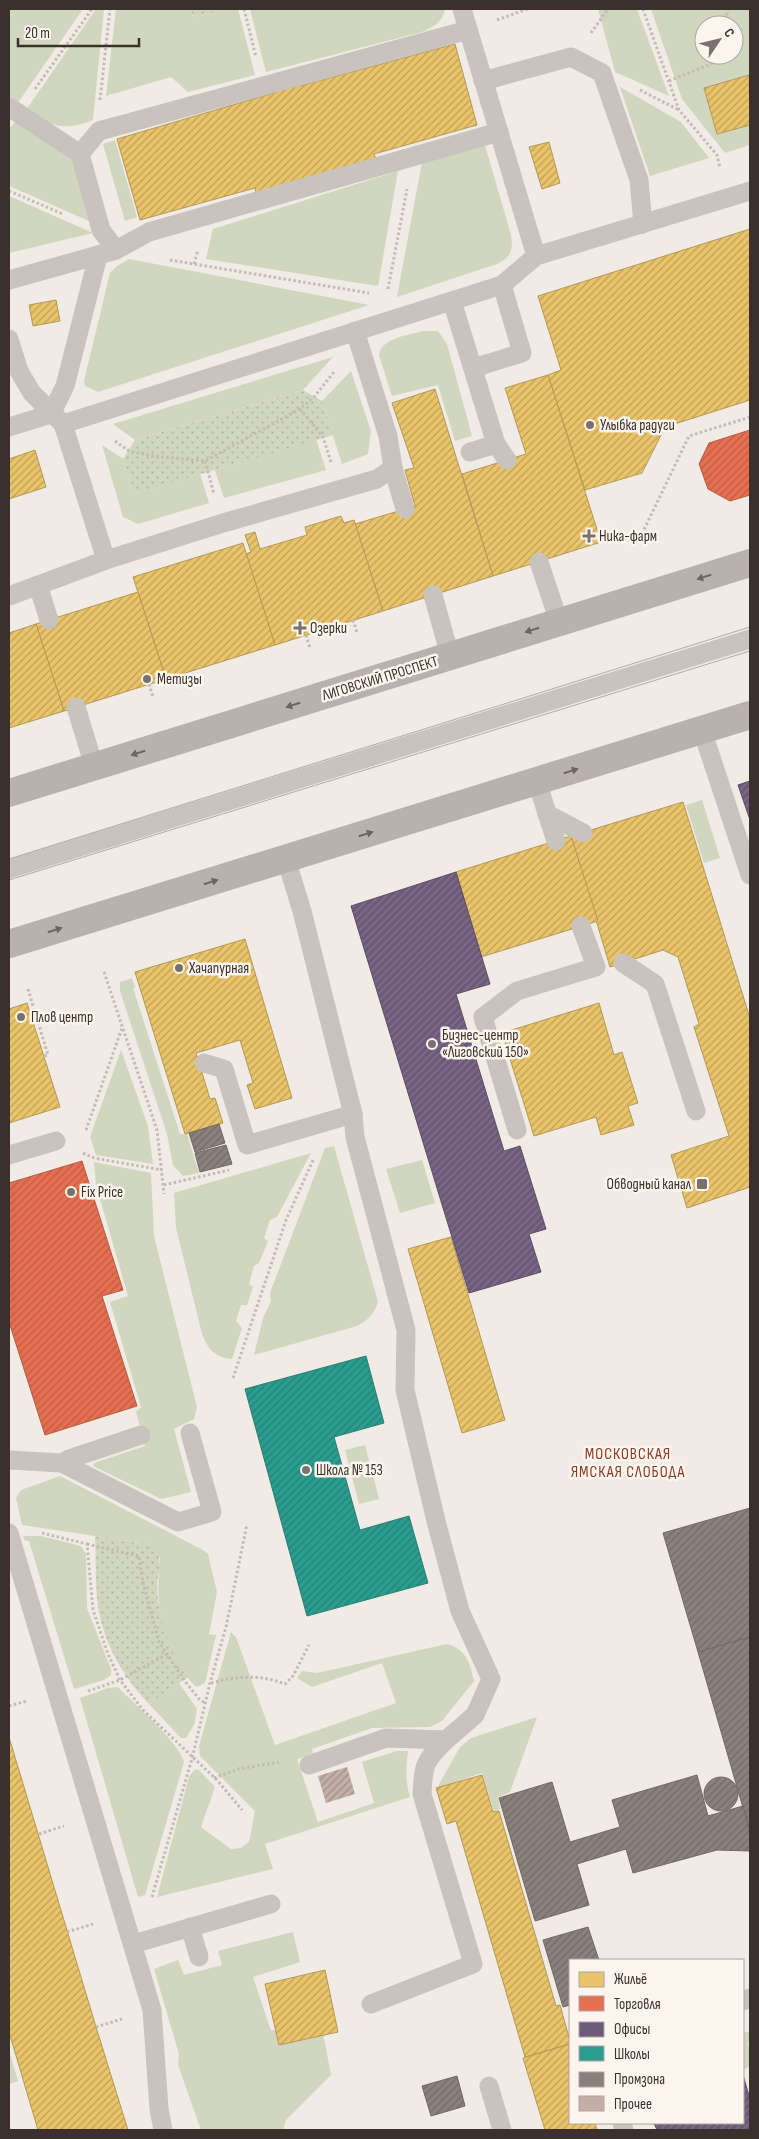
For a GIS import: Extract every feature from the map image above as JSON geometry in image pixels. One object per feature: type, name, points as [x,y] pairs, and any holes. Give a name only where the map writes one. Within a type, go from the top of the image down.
[{"type":"main road","name":"ЛИГОВСКИЙ ПРОСПЕКТ","points":[[9,793],[750,563]]},
{"type":"main road","points":[[9,944],[750,715]]},
{"type":"lane","points":[[462,9],[536,256]]},
{"type":"lane","points":[[80,154],[99,131],[468,30]]},
{"type":"lane","points":[[483,81],[571,57],[602,73],[638,180],[643,224]]},
{"type":"lane","points":[[13,110],[80,154],[101,230],[116,250]]},
{"type":"lane","points":[[9,280],[116,250],[149,232],[499,132]]},
{"type":"lane","points":[[9,427],[82,417],[357,336],[502,285],[536,256],[750,191]]},
{"type":"lane","points":[[57,419],[98,256]]},
{"type":"lane","points":[[473,368],[522,353],[502,285]]},
{"type":"lane","points":[[452,301],[496,444],[507,460]]},
{"type":"lane","points":[[357,336],[388,436],[393,468],[405,509]]},
{"type":"lane","points":[[9,339],[19,372],[32,393],[57,419],[106,560]]},
{"type":"lane","points":[[470,452],[496,444]]},
{"type":"lane","points":[[9,596],[106,560],[223,523],[377,479],[393,468]]},
{"type":"lane","points":[[539,562],[559,622]]},
{"type":"lane","points":[[38,585],[49,620]]},
{"type":"lane","points":[[433,595],[450,656]]},
{"type":"lane","points":[[9,869],[750,639]]},
{"type":"lane","points":[[76,707],[94,766]]},
{"type":"lane","points":[[702,730],[750,875]]},
{"type":"lane","points":[[537,782],[556,841]]},
{"type":"lane","points":[[547,814],[583,833]]},
{"type":"lane","points":[[286,859],[302,911],[352,1114],[355,1137],[406,1330],[405,1390],[436,1521],[460,1611],[491,1679],[475,1715],[429,1756],[423,1774],[422,1794],[473,1964],[371,2004]]},
{"type":"lane","points":[[517,1130],[483,1017],[517,991],[596,967],[582,926]]},
{"type":"lane","points":[[623,963],[655,984],[696,1111]]},
{"type":"lane","points":[[204,1063],[224,1069],[247,1145],[352,1114]]},
{"type":"lane","points":[[9,1155],[56,1141]]},
{"type":"lane","points":[[9,1460],[62,1463],[178,1522],[212,1512],[190,1433]]},
{"type":"lane","points":[[62,1463],[141,1435]]},
{"type":"lane","points":[[9,1533],[59,1701],[137,1942],[152,2010],[159,2109],[163,2130]]},
{"type":"lane","points":[[309,1765],[386,1738],[446,1740]]},
{"type":"lane","points":[[137,1942],[271,1904]]},
{"type":"lane","points":[[190,1927],[199,1957]]},
{"type":"lane","points":[[488,2086],[502,2130]]},
{"type":"path","points":[[13,110],[92,9]]},
{"type":"path","points":[[99,131],[100,98],[110,9]]},
{"type":"path","points":[[244,9],[264,85]]},
{"type":"path","points":[[643,9],[680,110],[717,155],[730,197]]},
{"type":"path","points":[[669,81],[709,65]]},
{"type":"path","points":[[386,296],[414,157]]},
{"type":"path","points":[[9,191],[101,230]]},
{"type":"path","points":[[116,250],[377,295]]},
{"type":"path","points":[[82,417],[129,451],[152,456],[205,462],[300,409],[314,397],[357,336]]},
{"type":"path","points":[[300,409],[323,437],[340,490]]},
{"type":"path","points":[[642,534],[689,436],[750,417]]},
{"type":"path","points":[[353,620],[357,633]]},
{"type":"path","points":[[306,636],[310,648]]},
{"type":"path","points":[[149,684],[153,697]]},
{"type":"path","points":[[104,972],[157,1130],[164,1194]]},
{"type":"path","points":[[28,989],[48,1055],[44,1056]]},
{"type":"path","points":[[85,1133],[122,1027]]},
{"type":"path","points":[[233,1378],[286,1220],[317,1152],[326,1122]]},
{"type":"path","points":[[164,1185],[245,1166],[247,1145]]},
{"type":"path","points":[[78,1150],[94,1158],[162,1170]]},
{"type":"path","points":[[137,1942],[192,1757],[226,1627],[247,1524]]},
{"type":"path","points":[[35,1532],[52,1534],[139,1556],[143,1583],[159,1642],[194,1693],[205,1704]]},
{"type":"path","points":[[87,1544],[93,1610],[108,1654],[120,1680],[143,1710],[214,1778],[242,1810]]},
{"type":"path","points":[[210,1683],[236,1676],[269,1678],[285,1684],[293,1676],[309,1646]]},
{"type":"path","points":[[59,1701],[120,1680],[167,1654]]},
{"type":"path","points":[[214,1778],[239,1769],[268,1763],[309,1765]]},
{"type":"green space","points":[[9,9],[83,9],[17,104],[9,97]]},
{"type":"green space","points":[[96,9],[104,9],[93,120],[74,126],[65,126],[43,120],[26,110]]},
{"type":"green space","points":[[116,9],[191,9],[193,18],[227,9],[238,9],[255,75],[188,92],[171,77],[106,96]]},
{"type":"green space","points":[[191,9],[227,9],[193,18]]},
{"type":"green space","points":[[250,9],[445,9],[442,18],[437,24],[422,32],[266,72]]},
{"type":"green space","points":[[598,9],[637,9],[669,96],[615,72]]},
{"type":"green space","points":[[651,9],[750,9],[750,145],[725,153],[682,99]]},
{"type":"green space","points":[[620,87],[681,122],[709,158],[650,176]]},
{"type":"green space","points":[[16,121],[73,161],[89,221],[9,186],[9,129]]},
{"type":"green space","points":[[115,140],[137,217],[125,221],[103,144]]},
{"type":"green space","points":[[484,142],[511,235],[512,245],[509,256],[497,264],[397,297],[422,162]]},
{"type":"green space","points":[[398,171],[378,286],[206,259],[213,229]]},
{"type":"green space","points":[[9,196],[93,233],[9,253]]},
{"type":"green space","points":[[129,259],[369,305],[98,392],[85,386],[84,381],[110,273]]},
{"type":"green space","points":[[423,331],[438,331],[447,344],[472,436],[455,441],[438,385],[392,396],[379,355],[381,349],[396,338]]},
{"type":"green space","points":[[333,357],[303,390],[135,440],[113,424]]},
{"type":"green space","points":[[351,371],[371,431],[368,454],[342,464],[322,401]]},
{"type":"green space","points":[[303,390],[322,401],[333,435],[134,494],[123,459],[135,440]]},
{"type":"green space","points":[[316,439],[326,470],[224,498],[215,470]]},
{"type":"green space","points":[[102,445],[123,459],[134,494],[200,474],[209,503],[138,524],[123,517]]},
{"type":"green space","points":[[702,800],[720,858],[704,863],[686,805]]},
{"type":"green space","points":[[132,978],[135,987],[133,988],[180,1134],[187,1134],[199,1173],[183,1176],[173,1165],[167,1134],[120,991],[120,982]]},
{"type":"green space","points":[[121,1050],[148,1126],[153,1164],[96,1155],[90,1137]]},
{"type":"green space","points":[[334,1146],[378,1302],[375,1310],[357,1326],[254,1355],[263,1318],[271,1301],[270,1293],[325,1148]]},
{"type":"green space","points":[[311,1153],[277,1217],[270,1220],[264,1238],[268,1241],[259,1263],[254,1266],[249,1284],[253,1287],[247,1305],[241,1305],[236,1321],[242,1328],[232,1359],[221,1357],[213,1352],[202,1334],[176,1228],[174,1193]]},
{"type":"green space","points":[[422,1160],[435,1203],[400,1213],[386,1169]]},
{"type":"green space","points":[[94,1162],[151,1173],[154,1236],[197,1407],[194,1419],[174,1429],[191,1492],[161,1499],[93,1466],[94,1463],[145,1446],[136,1412],[141,1407],[110,1302],[128,1296],[96,1185]]},
{"type":"green space","points":[[365,1445],[379,1499],[359,1504],[345,1450]]},
{"type":"green space","points":[[60,1476],[208,1554],[217,1592],[209,1634],[216,1635],[205,1683],[197,1687],[192,1683],[174,1656],[168,1642],[160,1616],[158,1588],[160,1558],[148,1544],[22,1525],[16,1498],[21,1490]]},
{"type":"green space","points":[[23,1536],[41,1536],[81,1546],[86,1554],[87,1608],[111,1669],[111,1675],[104,1680],[74,1689],[29,1541],[25,1541]]},
{"type":"green space","points":[[95,1536],[148,1544],[155,1549],[158,1555],[160,1565],[157,1585],[162,1622],[175,1656],[188,1677],[149,1704],[123,1671],[104,1633],[97,1597]]},
{"type":"green space","points":[[231,1632],[236,1637],[275,1745],[396,1703],[382,1663],[312,1687],[297,1678],[302,1671],[317,1673],[447,1644],[459,1649],[463,1653],[471,1668],[474,1681],[442,1721],[430,1727],[372,1728],[312,1749],[313,1754],[297,1759],[318,1822],[374,1803],[362,1762],[397,1751],[408,1751],[406,1774],[410,1797],[265,1844],[273,1869],[157,1897],[189,1777],[194,1770],[198,1769],[215,1787],[201,1827],[231,1849],[241,1848],[249,1842],[255,1811],[200,1756],[199,1746]]},
{"type":"green space","points":[[179,1683],[197,1709],[194,1725],[186,1738],[181,1738],[149,1704]]},
{"type":"green space","points":[[118,1687],[166,1734],[181,1754],[184,1762],[145,1895],[138,1897],[80,1698],[108,1688]]},
{"type":"green space","points":[[537,1717],[510,1792],[498,1797],[500,1809],[494,1811],[482,1773],[437,1788],[460,1747],[471,1738]]},
{"type":"green space","points":[[293,1932],[300,1962],[253,1977],[271,2031],[320,2017],[331,2075],[286,2120],[283,2130],[201,2130],[178,2065],[179,2054],[154,1969],[178,1960],[184,1975],[222,1965],[218,1951]]},
{"type":"green space","points":[[750,2031],[750,2041],[748,2042],[750,2067],[744,2069],[744,2033]]},
{"type":"green space","points":[[9,2050],[18,2081],[9,2084]]},
{"type":"building: Жильё","points":[[455,44],[477,125],[374,154],[376,159],[256,193],[255,188],[140,220],[117,139],[277,92],[276,87],[299,81],[300,86]]},
{"type":"building: Жильё","points":[[749,75],[750,125],[717,134],[704,88]]},
{"type":"building: Жильё","points":[[549,142],[560,183],[542,189],[529,147]]},
{"type":"building: Жильё","points":[[750,229],[750,400],[665,427],[642,473],[585,490],[548,375],[561,370],[538,296]]},
{"type":"building: Жильё","points":[[56,300],[60,321],[33,326],[29,305]]},
{"type":"building: Жильё","points":[[548,375],[601,542],[493,576],[462,474],[526,454],[505,388]]},
{"type":"building: Жильё","points":[[435,389],[493,576],[383,611],[355,524],[415,506],[405,470],[414,468],[392,403]]},
{"type":"building: Жильё","points":[[35,450],[46,487],[9,499],[9,459]]},
{"type":"building: Жильё","points":[[341,516],[344,523],[354,520],[383,611],[275,645],[246,554],[251,552],[245,535],[255,532],[260,549],[307,535],[305,527]]},
{"type":"building: Жильё","points":[[243,543],[275,645],[166,679],[133,577]]},
{"type":"building: Жильё","points":[[138,592],[166,679],[64,711],[36,624]]},
{"type":"building: Жильё","points":[[36,624],[64,711],[9,728],[9,633]]},
{"type":"building: Жильё","points":[[683,802],[750,1014],[750,1187],[687,1208],[671,1155],[729,1136],[694,1027],[699,1024],[678,957],[663,950],[610,967],[571,836]]},
{"type":"building: Жильё","points":[[571,836],[598,921],[481,957],[456,872]]},
{"type":"building: Жильё","points":[[245,939],[292,1098],[255,1109],[247,1085],[253,1083],[240,1040],[196,1053],[210,1099],[215,1098],[223,1123],[185,1134],[135,972]]},
{"type":"building: Жильё","points":[[27,1003],[60,1107],[9,1123],[9,1009]]},
{"type":"building: Жильё","points":[[599,1003],[614,1055],[622,1052],[638,1103],[628,1106],[634,1125],[601,1135],[596,1117],[534,1136],[502,1033]]},
{"type":"building: Жильё","points":[[451,1237],[505,1420],[462,1433],[408,1249]]},
{"type":"building: Жильё","points":[[9,1737],[128,2130],[38,2130],[9,2032]]},
{"type":"building: Жильё","points":[[482,1775],[493,1812],[499,1811],[556,2006],[560,2005],[569,2037],[569,2044],[525,2057],[456,1821],[447,1824],[436,1788]]},
{"type":"building: Жильё","points":[[325,1970],[338,2032],[279,2045],[265,1984]]},
{"type":"building: Жильё","points":[[569,2044],[569,2124],[595,2124],[597,2130],[545,2130],[523,2058]]},
{"type":"building: Торговля","points":[[750,430],[750,495],[730,501],[708,489],[699,464],[709,443]]},
{"type":"building: Торговля","points":[[82,1161],[123,1290],[102,1296],[137,1406],[45,1435],[9,1322],[9,1183]]},
{"type":"building: Офисы","points":[[750,781],[750,820],[738,785]]},
{"type":"building: Офисы","name":"Бизнес-центр «Лиговский 150»","points":[[456,872],[490,984],[456,994],[504,1151],[520,1146],[546,1229],[529,1234],[541,1272],[469,1293],[351,906]]},
{"type":"building: Офисы","points":[[744,2078],[750,2099],[750,2130],[657,2130],[654,2124],[744,2124]]},
{"type":"building: Школы","points":[[366,1356],[384,1423],[334,1437],[360,1530],[409,1516],[428,1583],[307,1616],[245,1389]]},
{"type":"building: Промзона","points":[[219,1124],[225,1143],[195,1152],[189,1133]]},
{"type":"building: Промзона","points":[[226,1145],[232,1164],[200,1172],[195,1153]]},
{"type":"building: Промзона","points":[[750,1508],[750,1637],[698,1652],[663,1533]]},
{"type":"building: Промзона","points":[[750,1637],[750,1832],[698,1652]]},
{"type":"building: Промзона","points":[[697,1775],[708,1816],[743,1806],[750,1832],[750,1851],[717,1850],[633,1873],[626,1849],[577,1864],[589,1905],[535,1921],[499,1798],[552,1782],[570,1842],[620,1827],[612,1800]]},
{"type":"building: Промзона","points":[[721,1777],[728,1778],[733,1782],[737,1787],[737,1801],[733,1806],[728,1810],[721,1811],[714,1810],[709,1806],[705,1801],[704,1794],[705,1787],[709,1782],[714,1778]]},
{"type":"building: Промзона","points":[[588,1927],[599,1959],[569,1959],[569,2005],[563,2007],[543,1940]]},
{"type":"building: Промзона","points":[[457,2076],[465,2106],[431,2116],[422,2086]]},
{"type":"building: Прочее","points":[[347,1767],[355,1794],[326,1803],[318,1776]]},
{"type":"tram line","points":[[9,859],[750,627]]},
{"type":"tram line","points":[[9,880],[750,651]]},
{"type":"place","name":"Улыбка радуги","points":[[590,425]]},
{"type":"place","name":"Ника-фарм","points":[[589,536]]},
{"type":"place","name":"Озерки","points":[[300,628]]},
{"type":"place","name":"Метизы","points":[[147,679]]},
{"type":"place","name":"Хачапурная","points":[[179,968]]},
{"type":"place","name":"Плов центр","points":[[21,1017]]},
{"type":"place","name":"Бизнес-центр «Лиговский 150»","points":[[432,1044]]},
{"type":"place","name":"Обводный канал","points":[[702,1184]]},
{"type":"place","name":"Fix Price","points":[[71,1192]]},
{"type":"place","name":"Школа № 153","points":[[306,1470]]},
{"type":"district","name":"МОСКОВСКАЯ ЯМСКАЯ СЛОБОДА","points":[[628,1462]]}]
